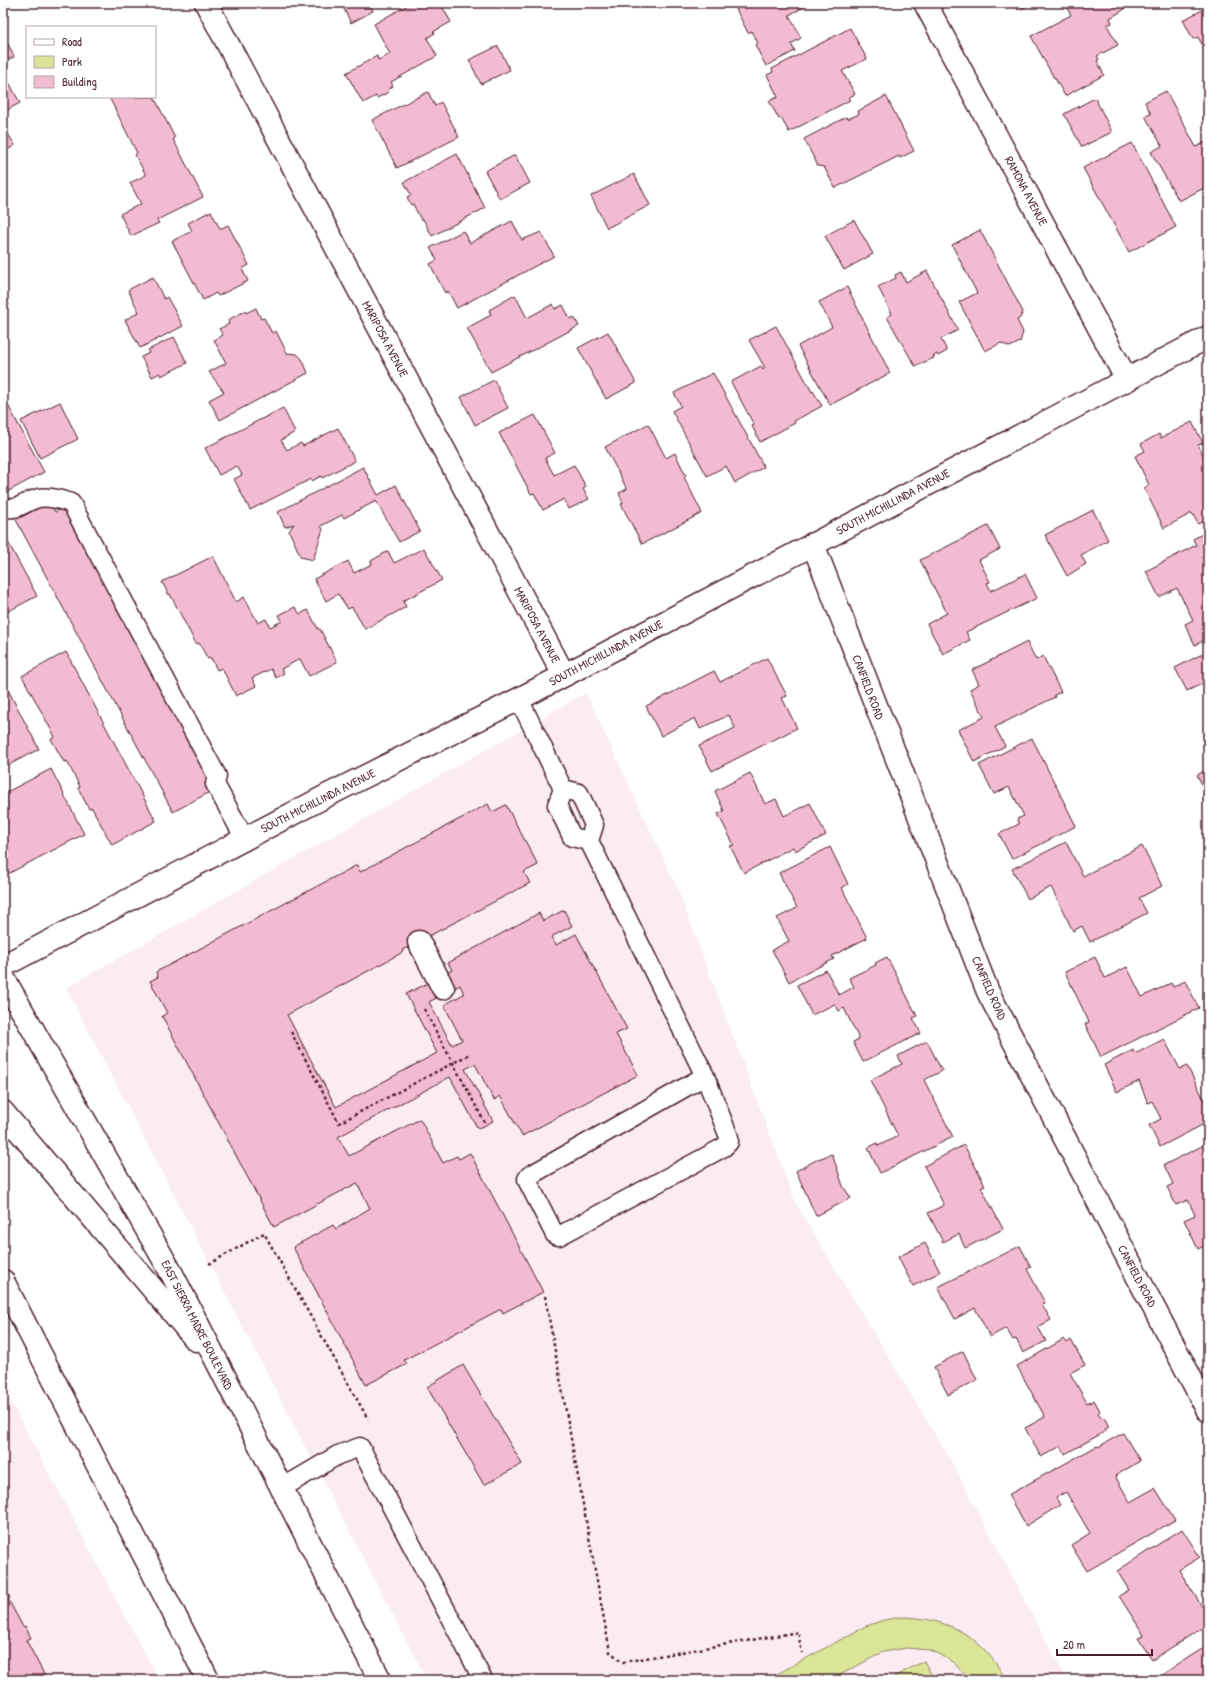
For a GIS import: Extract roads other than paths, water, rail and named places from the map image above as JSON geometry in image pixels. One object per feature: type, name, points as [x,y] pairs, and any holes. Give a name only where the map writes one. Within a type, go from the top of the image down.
[{"type":"main road","name":"MARIPOSA AVENUE","points":[[206,3],[564,675]]},
{"type":"main road","name":"RAMONA AVENUE","points":[[925,3],[1127,380]]},
{"type":"main road","name":"SOUTH MICHILLINDA AVENUE","points":[[3,966],[328,795],[519,699],[1208,336]]},
{"type":"main road","name":"CANFIELD ROAD","points":[[813,544],[988,992],[1208,1411]]},
{"type":"main road","points":[[419,942],[443,988]]},
{"type":"main road","name":"EAST SIERRA MADRE BOULEVARD","points":[[3,977],[172,1274],[380,1680]]},
{"type":"main road","points":[[3,1112],[220,1368]]},
{"type":"main road","points":[[3,1281],[208,1680]]},
{"type":"lane","points":[[3,507],[10,509],[20,507],[39,498],[55,499],[71,503],[217,776],[215,784],[245,839]]},
{"type":"lane","points":[[519,699],[563,789],[557,805],[564,823],[572,837],[589,841]]},
{"type":"lane","points":[[563,789],[579,793],[594,825],[589,841],[705,1076],[729,1137],[729,1142],[727,1145],[559,1236],[555,1235],[528,1182],[527,1179],[529,1176],[705,1076]]},
{"type":"lane","points":[[282,1488],[338,1455],[360,1447],[483,1680]]}]
